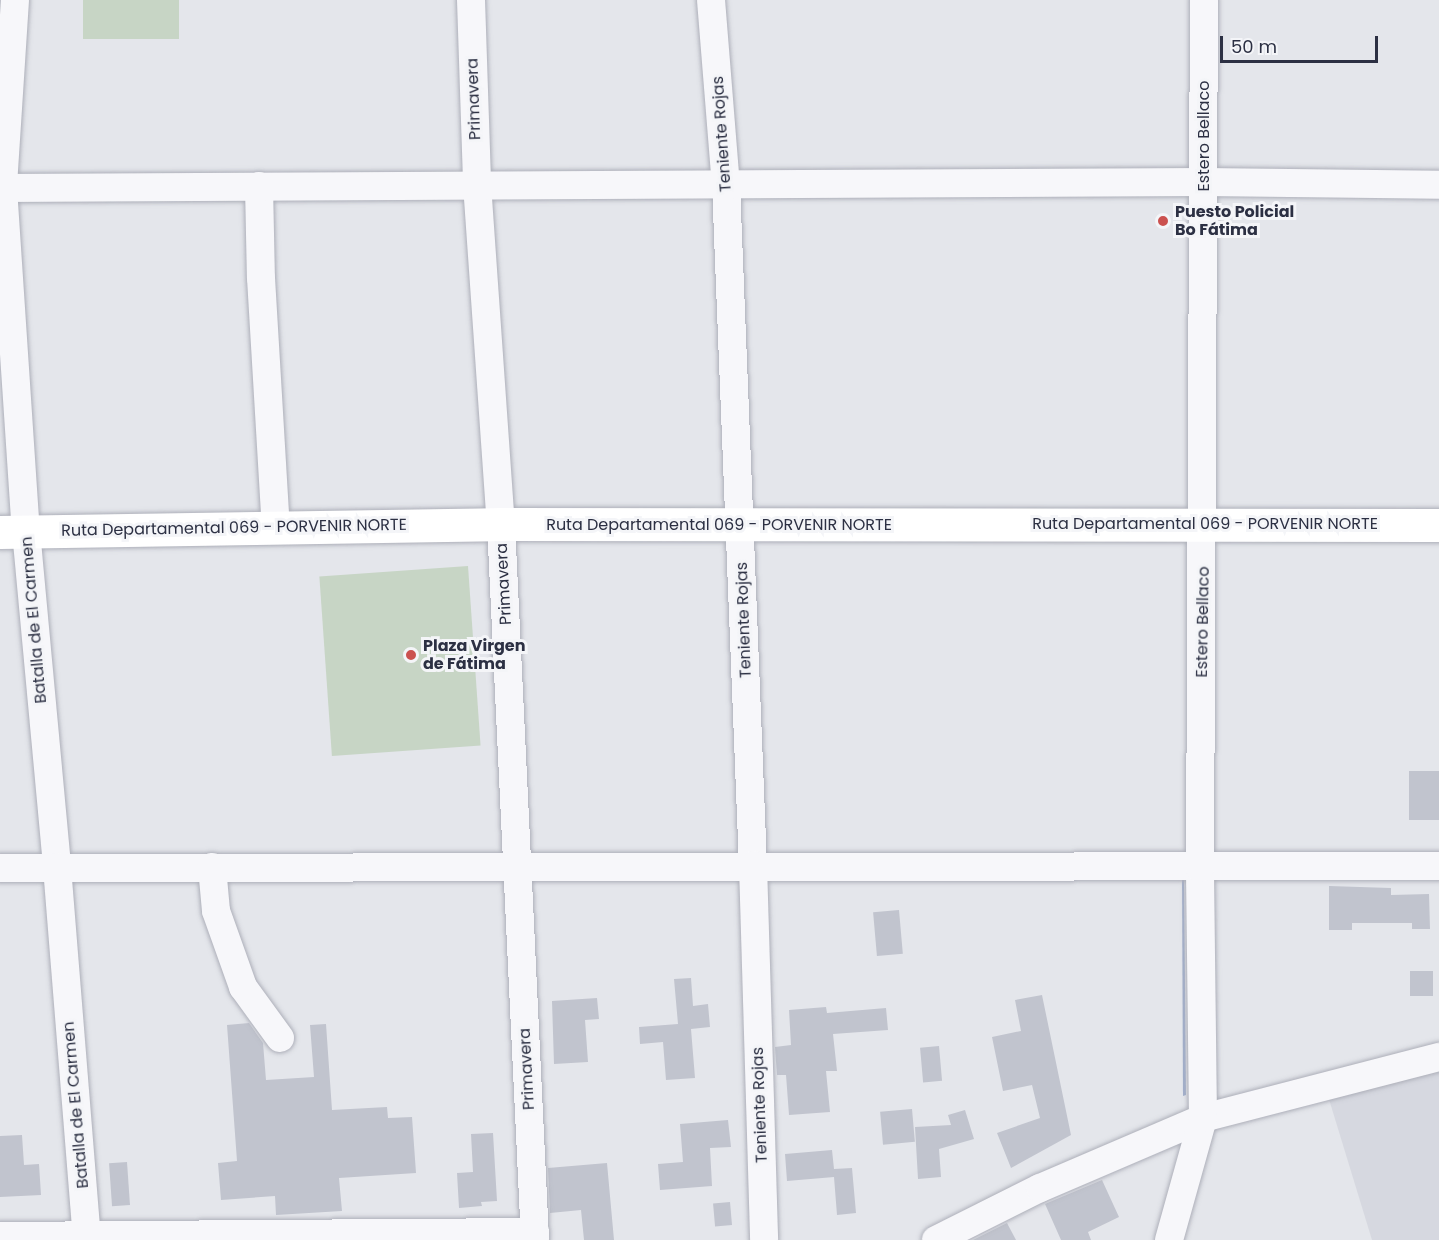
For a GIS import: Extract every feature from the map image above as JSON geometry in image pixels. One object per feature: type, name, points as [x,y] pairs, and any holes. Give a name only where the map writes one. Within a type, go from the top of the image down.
[{"type":"main road","name":"Ruta Departamental 069 - PORVENIR NORTE","points":[[13,531],[501,524],[1439,525]]},
{"type":"street","name":"Batalla de El Carmen","points":[[15,0],[2,188],[13,531],[57,867],[87,1238]]},
{"type":"street","name":"Primavera","points":[[471,0],[477,184],[501,524],[535,1236]]},
{"type":"street","name":"Teniente Rojas","points":[[711,0],[726,185],[753,865],[764,1240]]},
{"type":"street","name":"Estero Bellaco","points":[[1169,1240],[1203,1118],[1200,868],[1204,524],[1204,0]]},
{"type":"street","points":[[2,188],[1204,182],[1439,185]]},
{"type":"street","points":[[259,186],[261,278],[276,527]]},
{"type":"street","points":[[0,868],[753,865],[1200,868],[1439,866]]},
{"type":"street","points":[[212,867],[216,911],[243,987],[280,1038]]},
{"type":"street","points":[[936,1240],[1040,1188],[1203,1118],[1439,1057]]},
{"type":"street","points":[[0,1236],[87,1238],[535,1236]]},
{"type":"shaded area","points":[[1439,1066],[1439,1240],[1372,1240],[1328,1096]]},
{"type":"green space","points":[[83,0],[179,0],[179,39],[83,39]]},
{"type":"green space","points":[[468,566],[481,746],[332,756],[319,576]]},
{"type":"water","points":[[1188,546],[1191,546],[1191,845],[1188,845]]},
{"type":"water","points":[[1182,869],[1184,869],[1186,1095],[1183,1096]]},
{"type":"building","points":[[1409,771],[1439,771],[1439,820],[1409,820]]},
{"type":"building","points":[[1329,886],[1391,888],[1391,895],[1429,894],[1430,929],[1412,929],[1412,923],[1352,923],[1352,930],[1329,930]]},
{"type":"building","points":[[899,910],[903,954],[877,956],[873,912]]},
{"type":"building","points":[[1410,971],[1433,971],[1433,996],[1410,996]]},
{"type":"building","points":[[691,978],[693,1006],[708,1004],[710,1027],[691,1029],[695,1078],[666,1080],[663,1042],[640,1044],[639,1027],[678,1024],[674,979]]},
{"type":"building","points":[[1042,995],[1071,1135],[1011,1168],[997,1133],[1040,1118],[1032,1085],[1003,1091],[992,1037],[1021,1031],[1015,1000]]},
{"type":"building","points":[[597,998],[599,1019],[585,1020],[588,1062],[554,1064],[552,1001]]},
{"type":"building","points":[[826,1007],[827,1013],[886,1008],[888,1030],[833,1034],[837,1071],[826,1071],[830,1112],[789,1115],[786,1075],[777,1075],[775,1047],[791,1045],[789,1010]]},
{"type":"building","points":[[249,1023],[263,1043],[266,1080],[314,1077],[310,1025],[326,1024],[332,1110],[387,1107],[388,1118],[412,1117],[416,1173],[339,1178],[342,1211],[276,1215],[275,1196],[221,1200],[218,1163],[237,1161],[227,1025]]},
{"type":"building","points":[[939,1046],[942,1081],[923,1083],[920,1048]]},
{"type":"building","points":[[912,1109],[915,1142],[883,1145],[880,1112]]},
{"type":"building","points":[[965,1110],[974,1139],[939,1149],[941,1177],[918,1179],[915,1127],[951,1125],[948,1115]]},
{"type":"building","points":[[728,1120],[731,1147],[710,1148],[712,1186],[660,1190],[658,1164],[683,1162],[680,1124]]},
{"type":"building","points":[[493,1133],[497,1201],[481,1202],[482,1206],[459,1208],[457,1173],[473,1172],[471,1134]]},
{"type":"building","points":[[22,1135],[24,1165],[39,1164],[41,1195],[0,1197],[0,1136]]},
{"type":"building","points":[[832,1150],[834,1169],[852,1168],[856,1213],[837,1215],[834,1177],[787,1181],[785,1154]]},
{"type":"building","points":[[127,1162],[130,1205],[112,1206],[109,1163]]},
{"type":"building","points":[[607,1163],[614,1240],[584,1240],[581,1210],[550,1213],[548,1168]]},
{"type":"building","points":[[1102,1180],[1119,1217],[1088,1232],[1091,1240],[1061,1240],[1045,1204]]},
{"type":"building","points":[[730,1202],[732,1225],[715,1226],[713,1203]]},
{"type":"building","points":[[1007,1223],[1016,1240],[973,1240]]},
{"type":"place","name":"Puesto Policial Bo Fátima","points":[[1163,221]]},
{"type":"place","name":"Plaza Virgen de Fátima","points":[[411,655]]}]
